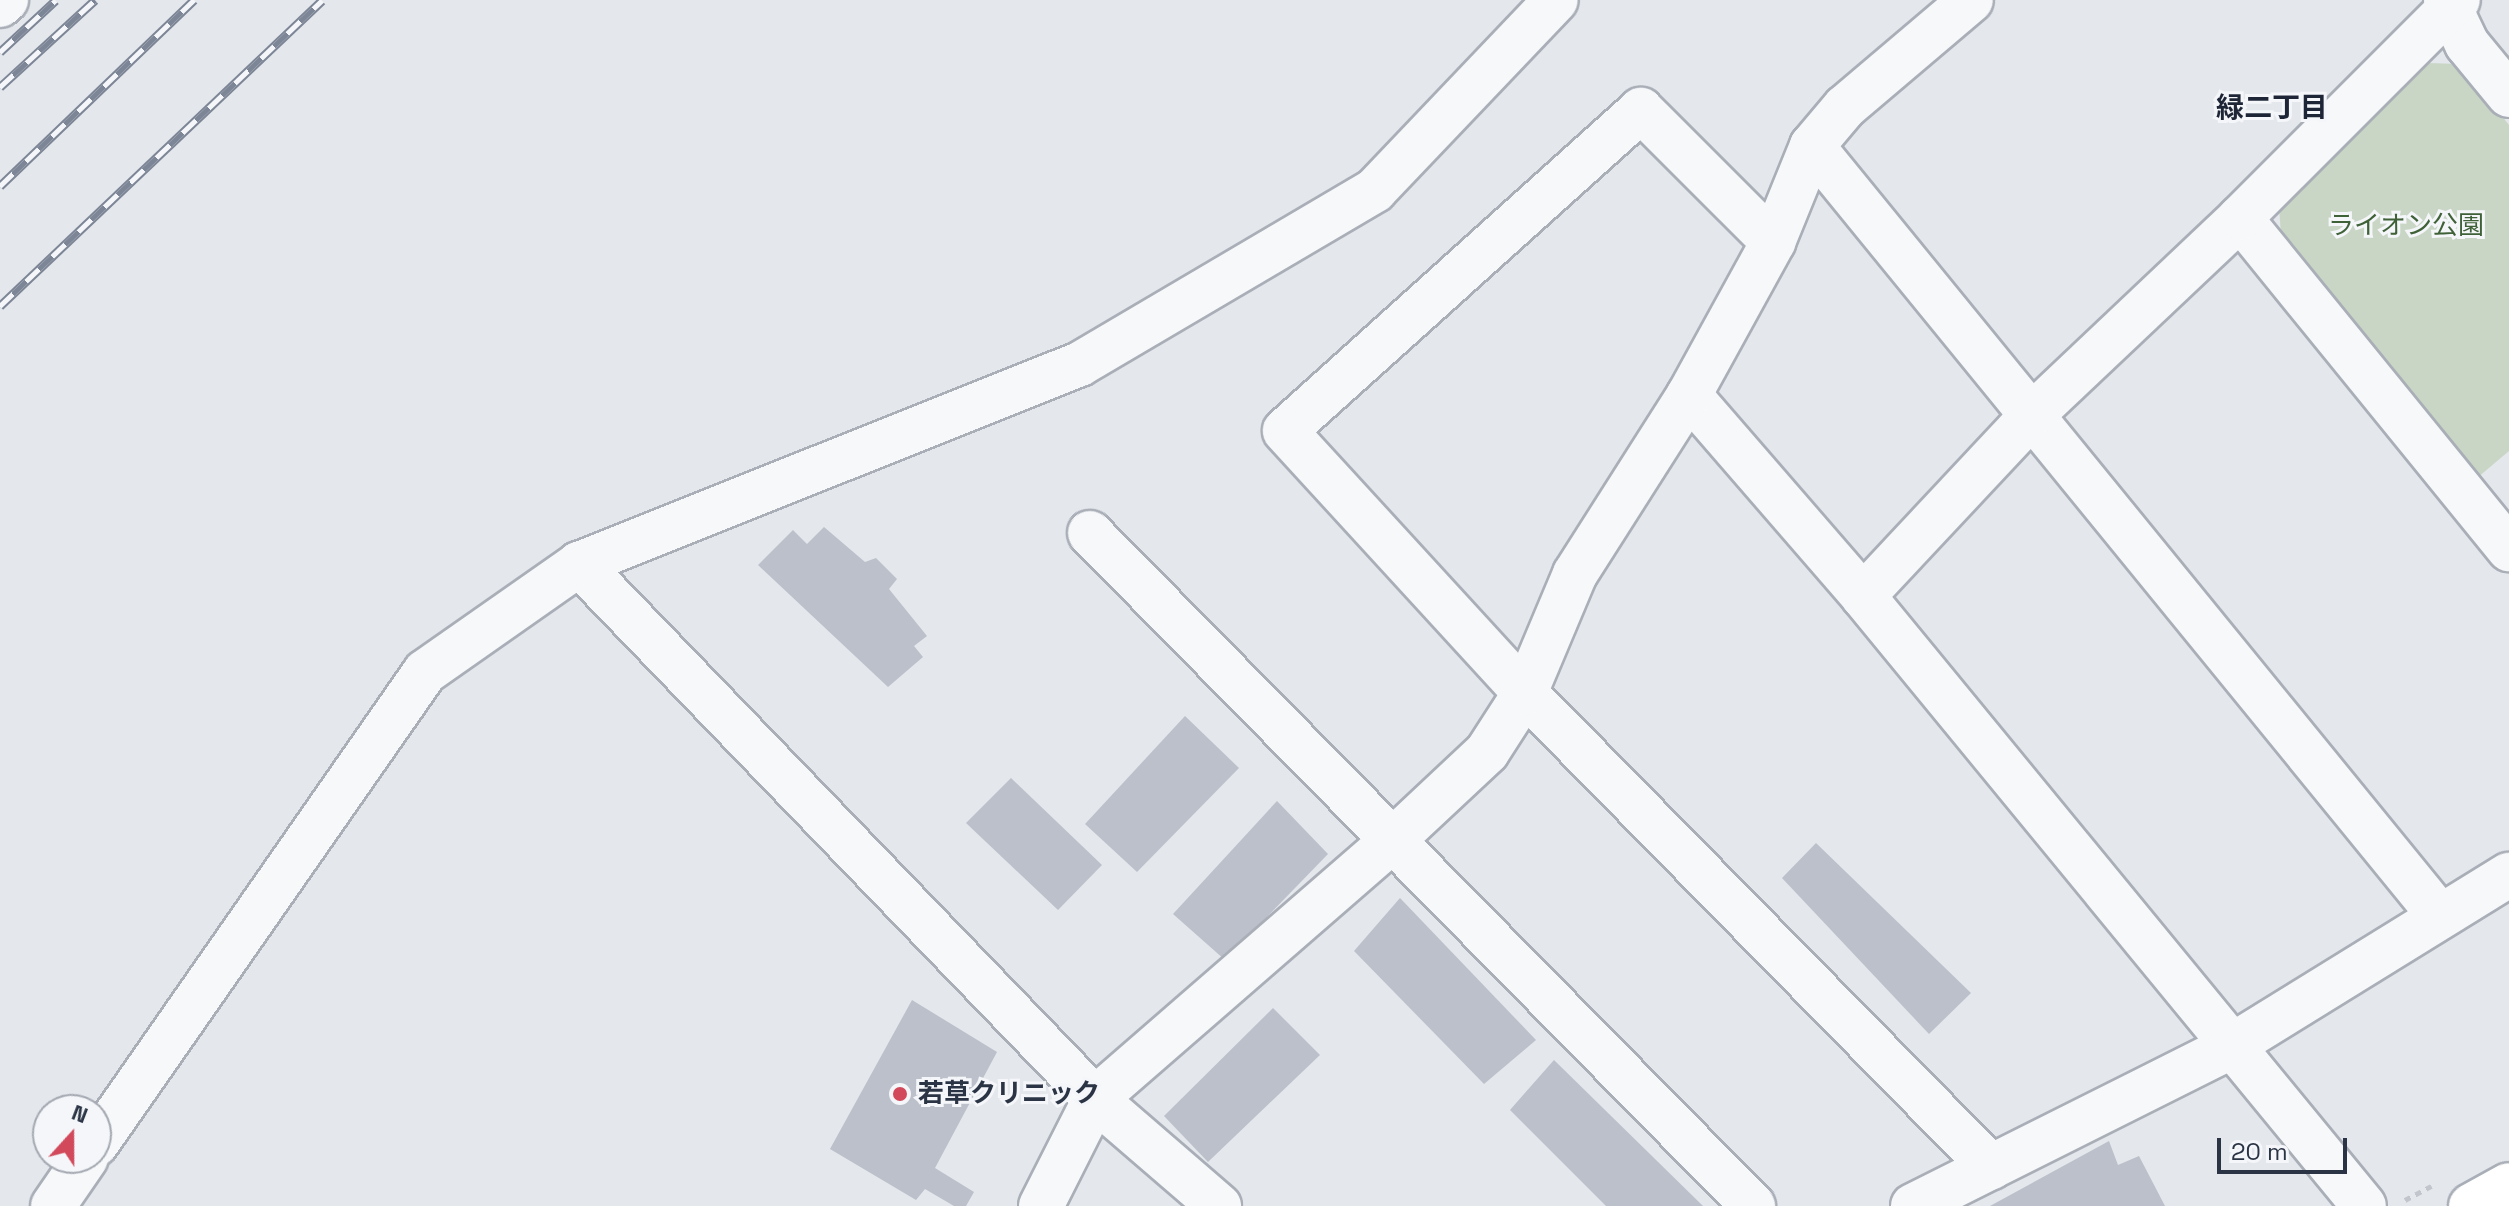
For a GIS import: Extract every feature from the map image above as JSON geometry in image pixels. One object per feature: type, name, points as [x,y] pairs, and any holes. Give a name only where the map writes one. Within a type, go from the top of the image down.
[{"type":"main road","points":[[2471,1206],[2509,1185]]},
{"type":"street","points":[[0,5],[6,0]]},
{"type":"street","points":[[112,1121],[425,672],[579,564],[1080,364],[1375,190],[1556,0]]},
{"type":"street","points":[[1041,1206],[1095,1099],[1392,841],[1487,752],[1525,693],[1575,574],[1689,395],[1773,242],[1812,146],[1845,107],[1971,0]]},
{"type":"street","points":[[1863,596],[2034,413],[2240,218],[2452,2],[2467,44],[2509,95]]},
{"type":"street","points":[[1773,242],[1641,110],[1285,431],[1525,693],[1991,1167]]},
{"type":"street","points":[[1812,146],[2034,413],[2440,916]]},
{"type":"street","points":[[2240,218],[2509,549]]},
{"type":"street","points":[[1689,395],[1863,596],[2230,1047],[2364,1206]]},
{"type":"street","points":[[1090,533],[1753,1206]]},
{"type":"street","points":[[579,564],[1095,1099],[1219,1206]]},
{"type":"street","points":[[1913,1206],[2230,1047],[2509,875]]},
{"type":"street","points":[[53,1206],[75,1174]]},
{"type":"green space","name":"ライオン公園","points":[[2427,63],[2460,64],[2509,125],[2509,451],[2477,478],[2281,235],[2279,206]]},
{"type":"building","points":[[824,527],[865,562],[876,558],[897,579],[889,589],[927,636],[914,646],[923,657],[888,687],[758,565],[793,530],[807,544]]},
{"type":"building","points":[[1185,716],[1239,768],[1137,872],[1085,824]]},
{"type":"building","points":[[1011,778],[1102,865],[1058,910],[966,823]]},
{"type":"building","points":[[1277,801],[1328,854],[1225,960],[1173,914]]},
{"type":"building","points":[[1816,843],[1971,993],[1929,1034],[1782,878]]},
{"type":"building","points":[[1400,898],[1536,1040],[1484,1084],[1354,951]]},
{"type":"building","points":[[912,1000],[997,1052],[935,1168],[974,1192],[966,1206],[954,1206],[925,1189],[916,1200],[830,1149]]},
{"type":"building","points":[[1273,1008],[1320,1055],[1208,1162],[1164,1116]]},
{"type":"building","points":[[1554,1060],[1703,1206],[1606,1206],[1510,1110]]},
{"type":"building","points":[[2109,1141],[2118,1165],[2139,1156],[2165,1206],[1990,1206]]},
{"type":"railway","points":[[0,52],[56,0]]},
{"type":"railway","points":[[0,87],[95,0]]},
{"type":"railway","points":[[0,186],[194,0]]},
{"type":"railway","points":[[0,306],[322,0]]},
{"type":"place","name":"若草クリニック","points":[[900,1094]]},
{"type":"district","name":"緑二丁目","points":[[2272,107]]}]
